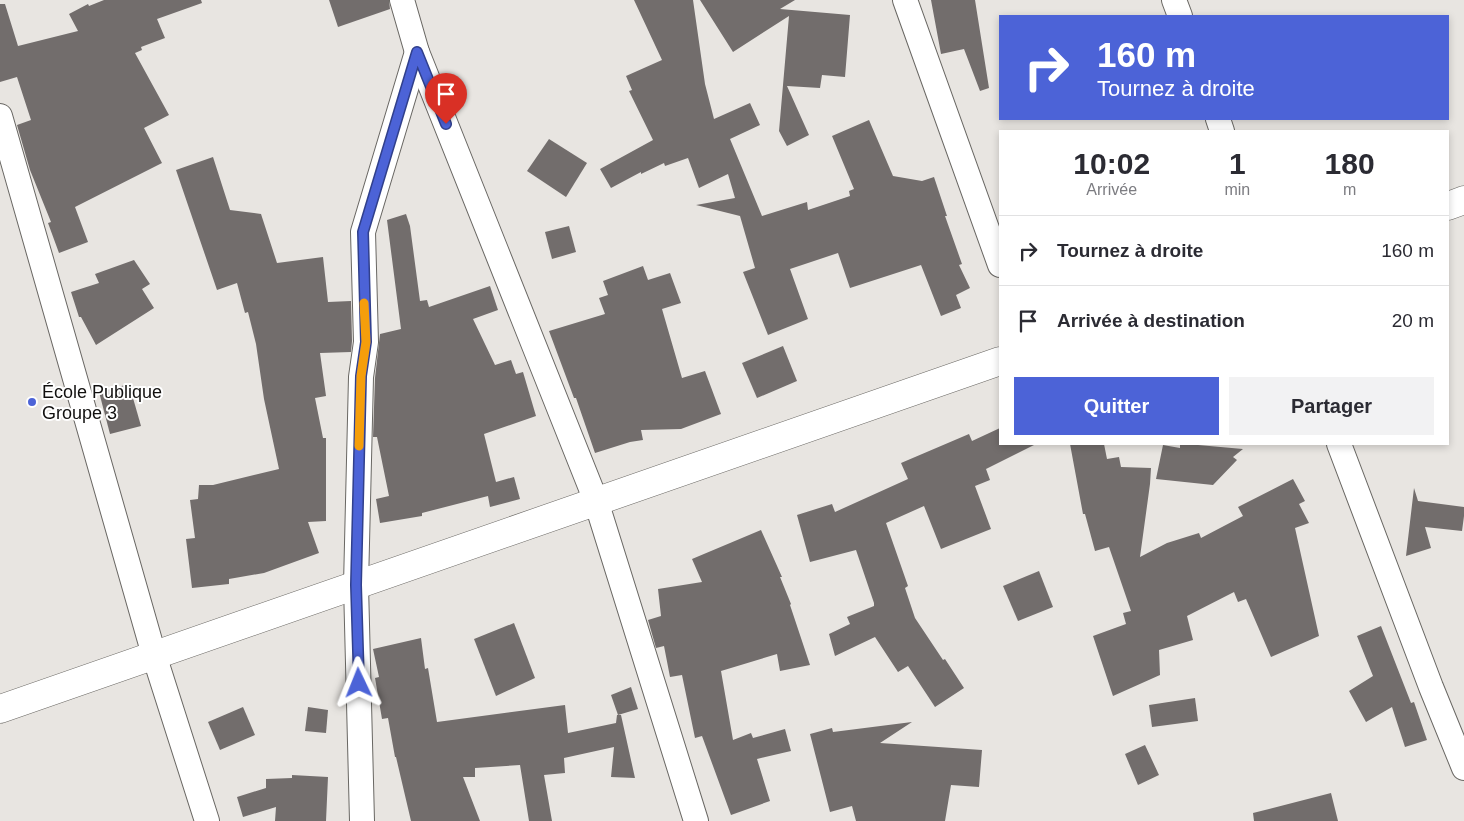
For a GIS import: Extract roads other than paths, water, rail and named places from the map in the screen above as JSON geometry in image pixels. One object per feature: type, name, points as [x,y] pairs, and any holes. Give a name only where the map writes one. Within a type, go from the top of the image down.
[{"type":"street","points":[[402,0],[417,52],[596,501],[696,821]]},
{"type":"street","points":[[905,0],[999,262]]},
{"type":"street","points":[[1174,0],[1180,15]]},
{"type":"street","points":[[362,821],[356,585],[361,376],[366,342],[363,232],[417,52]]},
{"type":"street","points":[[0,116],[154,655],[207,821]]},
{"type":"street","points":[[1449,206],[1464,200]]},
{"type":"street","points":[[0,709],[999,361]]},
{"type":"street","points":[[1339,445],[1431,687],[1464,768]]},
{"type":"place","name":"École Publique Groupe 3","points":[[32,402]]}]
